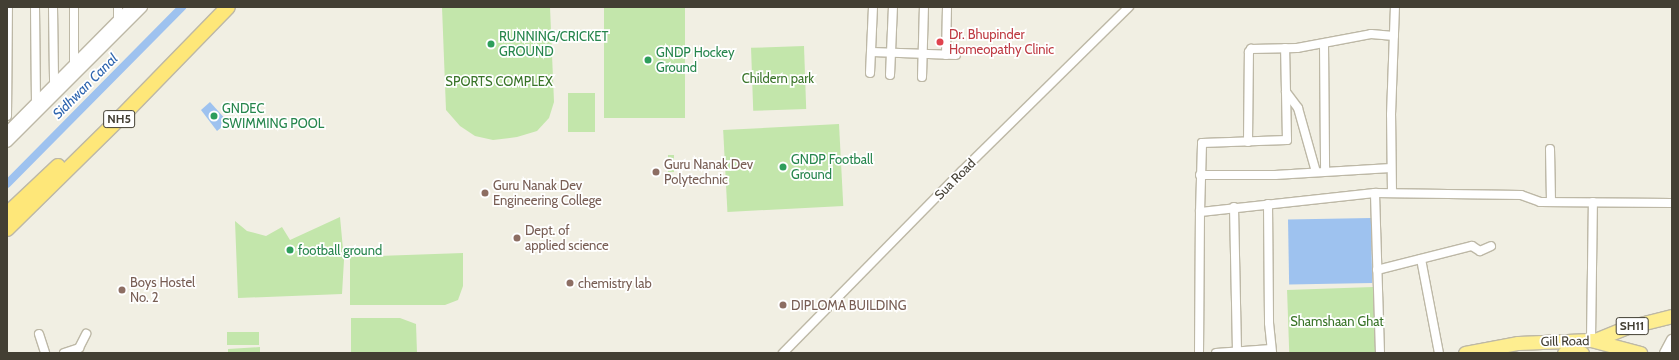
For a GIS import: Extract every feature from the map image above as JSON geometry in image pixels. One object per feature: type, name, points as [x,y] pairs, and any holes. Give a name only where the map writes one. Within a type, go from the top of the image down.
[{"type":"highway","name":"NH5","points":[[7,214],[116,111],[216,7]]},
{"type":"highway","name":"NH5","points":[[7,228],[127,112],[228,7]]},
{"type":"main road","name":"SH11","points":[[1593,340],[1624,328],[1672,316]]},
{"type":"main road","name":"Gill Road","points":[[1465,353],[1518,342],[1593,340],[1640,353]]},
{"type":"main road","name":"Gill Road","points":[[1564,353],[1582,353]]},
{"type":"street","points":[[7,116],[8,7]]},
{"type":"street","points":[[35,7],[36,100]]},
{"type":"street","points":[[54,7],[54,82]]},
{"type":"street","points":[[74,7],[74,63]]},
{"type":"street","points":[[118,7],[118,19]]},
{"type":"street","points":[[7,131],[36,100],[130,7]]},
{"type":"street","points":[[7,142],[142,7]]},
{"type":"street","points":[[870,73],[873,7]]},
{"type":"street","points":[[890,75],[894,7]]},
{"type":"street","points":[[922,77],[924,7]]},
{"type":"street","points":[[946,55],[947,7]]},
{"type":"street","name":"Sua Road","points":[[783,353],[962,171],[1129,7]]},
{"type":"street","points":[[1392,193],[1391,168],[1395,7]]},
{"type":"street","points":[[1248,142],[1249,52],[1260,48],[1284,48],[1324,44],[1371,34],[1394,36]]},
{"type":"street","points":[[1324,44],[1325,171]]},
{"type":"street","points":[[1199,353],[1200,175],[1202,143],[1287,140],[1284,48]]},
{"type":"street","points":[[872,52],[956,55]]},
{"type":"street","points":[[1286,92],[1298,108],[1316,172]]},
{"type":"street","points":[[1550,149],[1551,202]]},
{"type":"street","points":[[1200,175],[1316,172],[1391,168]]},
{"type":"street","points":[[1200,212],[1234,207],[1375,193],[1521,195],[1540,202],[1672,202]]},
{"type":"street","points":[[1375,193],[1380,353]]},
{"type":"street","points":[[1593,202],[1593,340]]},
{"type":"street","points":[[1216,353],[1271,351],[1269,324],[1268,204]]},
{"type":"street","points":[[1234,207],[1237,352]]},
{"type":"street","points":[[1377,270],[1472,246],[1480,251],[1491,246]]},
{"type":"street","points":[[1421,259],[1439,353]]},
{"type":"street","points":[[39,334],[45,353]]},
{"type":"street","points":[[64,353],[78,348],[86,334]]},
{"type":"street","points":[[1665,353],[1672,340]]},
{"type":"green space","name":"SPORTS COMPLEX","points":[[442,7],[550,7],[554,102],[549,118],[537,131],[517,137],[493,140],[475,136],[460,126],[446,110]]},
{"type":"green space","name":"GNDP Hockey Ground","points":[[604,7],[685,7],[685,118],[604,118]]},
{"type":"green space","name":"Childern park","points":[[804,46],[806,109],[753,111],[751,48]]},
{"type":"green space","points":[[568,93],[595,93],[595,132],[568,132]]},
{"type":"green space","name":"GNDP Football Ground","points":[[839,124],[843,206],[727,212],[723,130]]},
{"type":"green space","points":[[668,155],[674,155],[674,172],[668,172]]},
{"type":"green space","name":"football ground","points":[[340,217],[344,260],[342,294],[238,298],[235,221],[247,231],[266,236],[282,227],[290,240]]},
{"type":"green space","points":[[463,253],[463,286],[458,300],[445,305],[350,305],[350,257]]},
{"type":"green space","name":"Shamshaan Ghat","points":[[1373,287],[1375,353],[1289,353],[1287,290]]},
{"type":"green space","points":[[351,318],[400,318],[416,324],[417,353],[351,353]]},
{"type":"green space","points":[[227,332],[259,332],[259,345],[227,345]]},
{"type":"green space","points":[[260,347],[260,353],[228,353],[228,349]]},
{"type":"water","name":"GNDEC SWIMMING POOL","points":[[210,102],[228,122],[217,131],[201,110]]},
{"type":"water","points":[[1371,218],[1372,283],[1289,284],[1288,219]]},
{"type":"waterway","name":"Sidhwan Canal","points":[[7,184],[182,7]]},
{"type":"place","name":"Dr. Bhupinder Homeopathy Clinic","points":[[940,42]]},
{"type":"place","name":"RUNNING/CRICKET GROUND","points":[[491,44]]},
{"type":"place","name":"GNDP Hockey Ground","points":[[648,60]]},
{"type":"place","name":"GNDEC SWIMMING POOL","points":[[214,116]]},
{"type":"place","name":"GNDP Football Ground","points":[[783,167]]},
{"type":"place","name":"Guru Nanak Dev Polytechnic","points":[[656,172]]},
{"type":"place","name":"Guru Nanak Dev Engineering College","points":[[485,193]]},
{"type":"place","name":"Dept. of applied science","points":[[517,238]]},
{"type":"place","name":"football ground","points":[[290,250]]},
{"type":"place","name":"chemistry lab","points":[[570,283]]},
{"type":"place","name":"Boys Hostel No. 2","points":[[122,290]]},
{"type":"place","name":"DIPLOMA BUILDING","points":[[783,305]]}]
